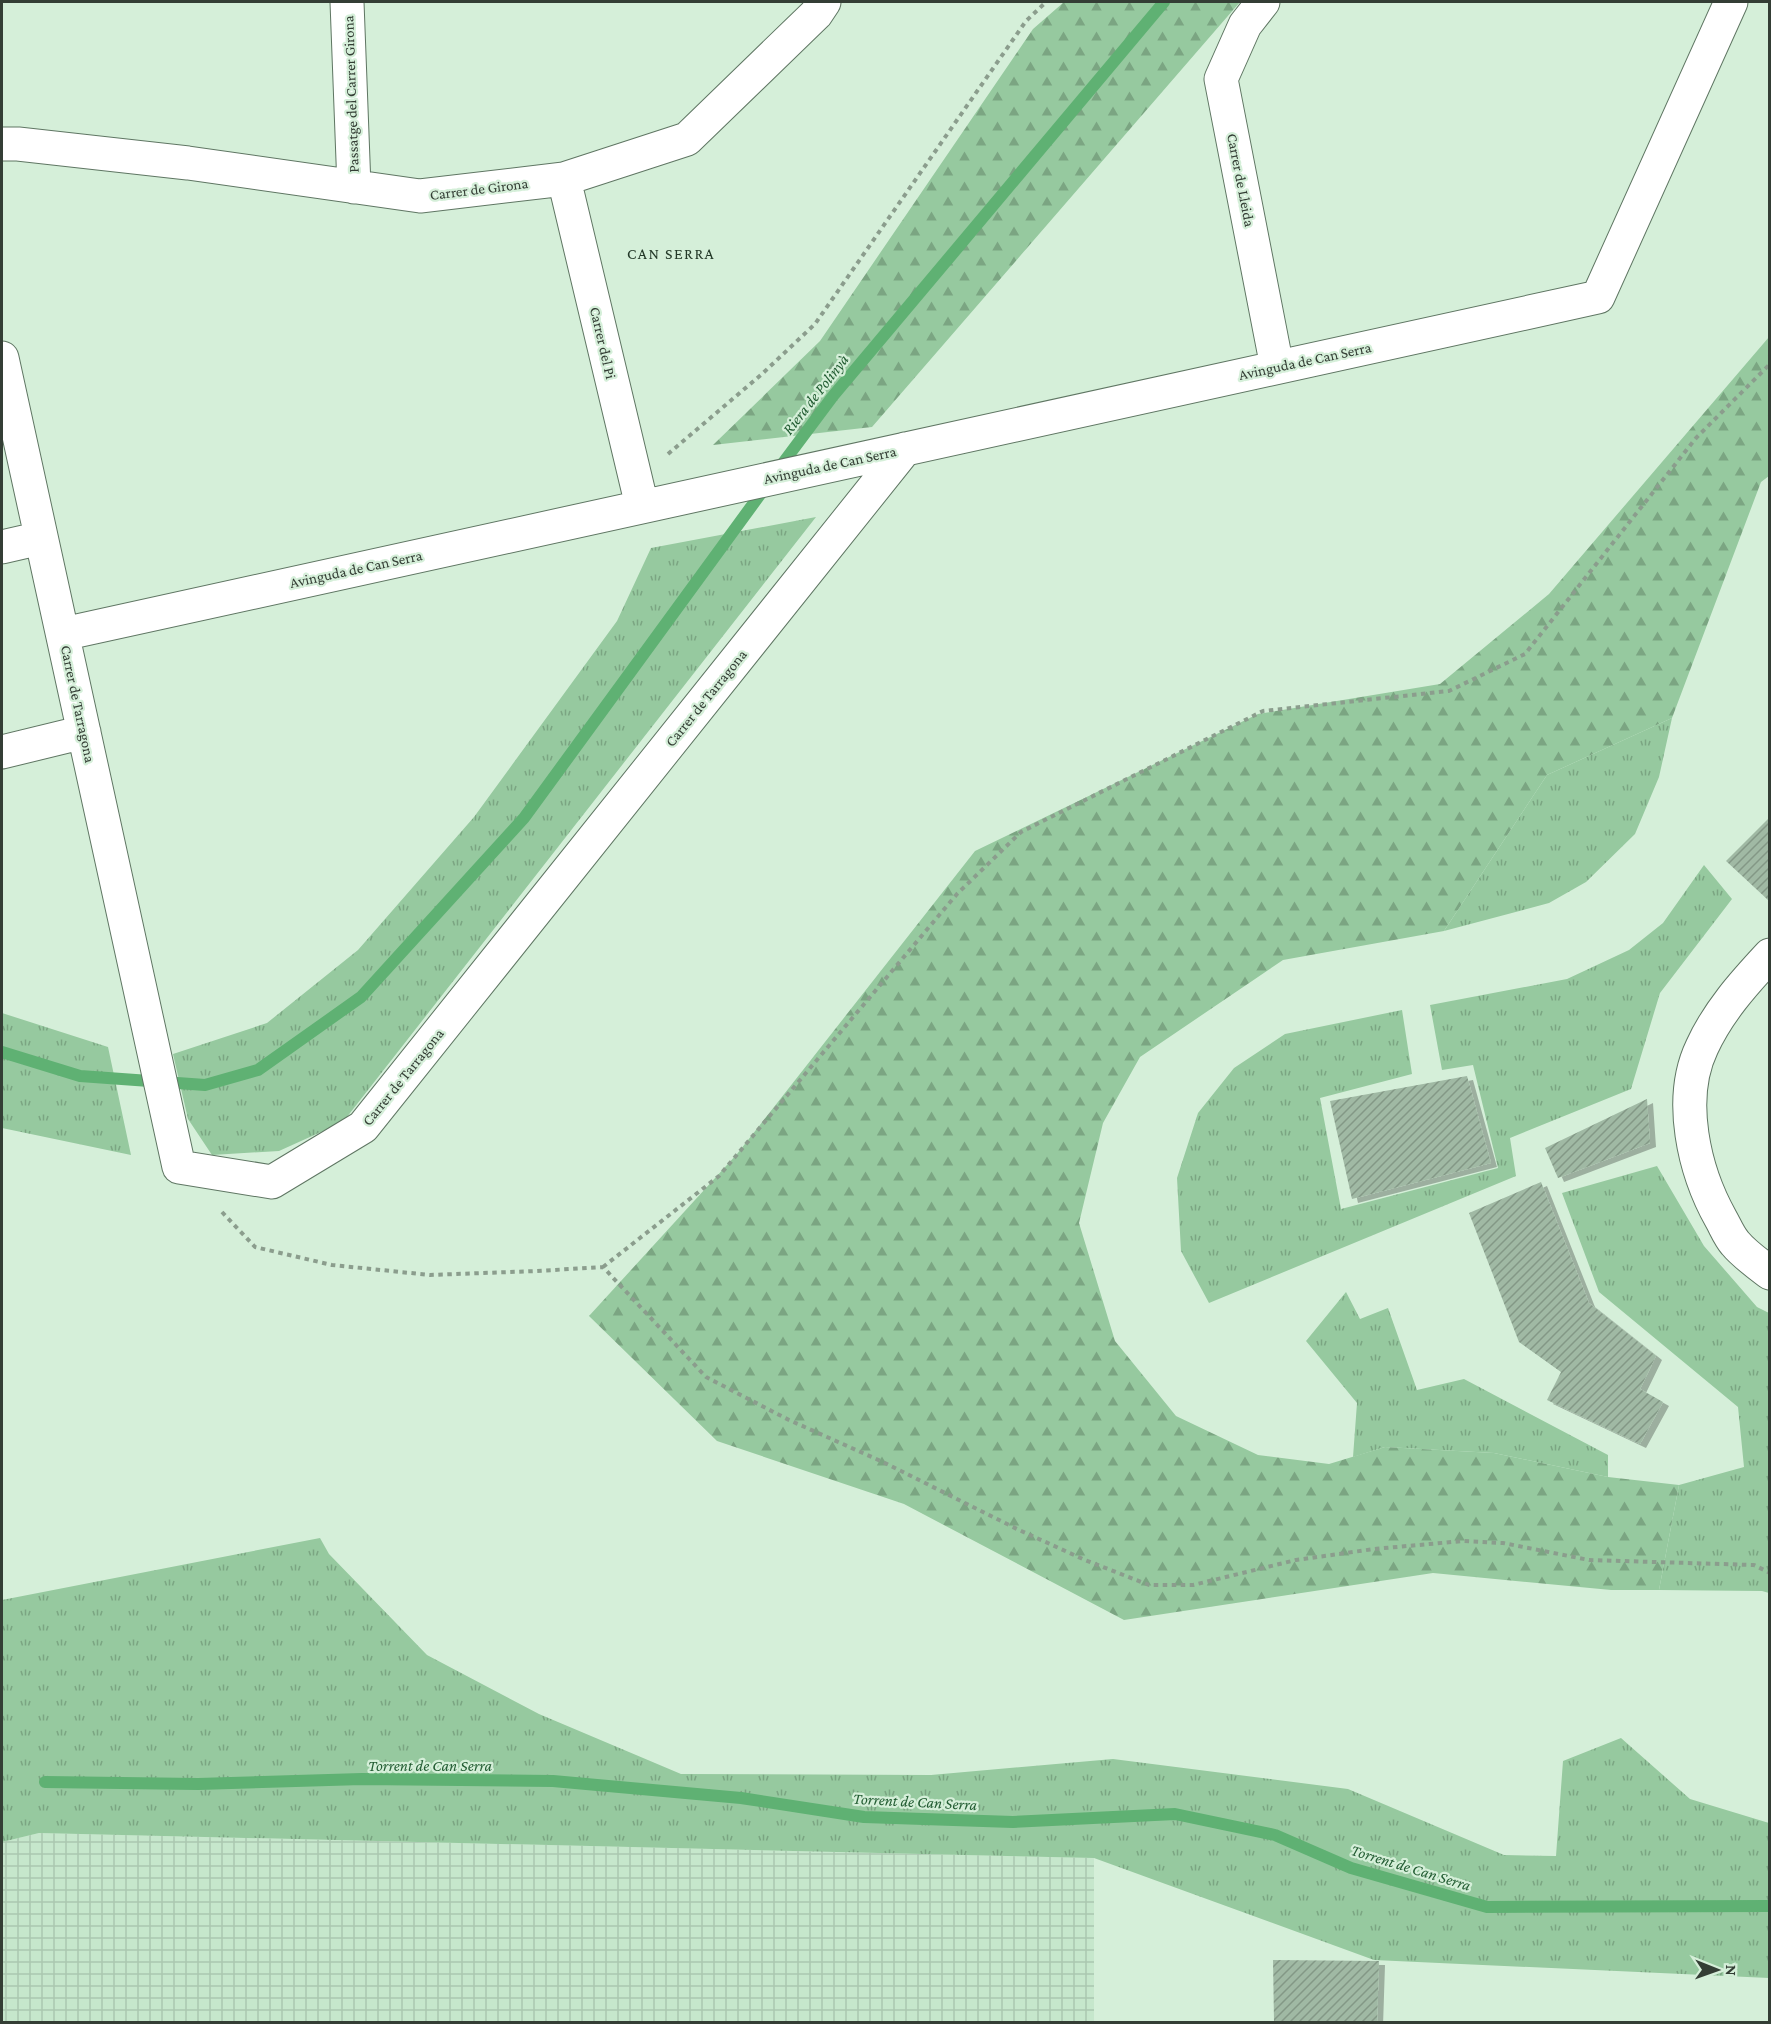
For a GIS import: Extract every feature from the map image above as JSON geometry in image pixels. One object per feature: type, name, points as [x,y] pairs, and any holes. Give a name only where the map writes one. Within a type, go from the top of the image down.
[{"type":"street","name":"Passatge del Carrer Girona","points":[[347,2],[354,187]]},
{"type":"street","name":"Carrer de Girona","points":[[2,144],[188,162],[420,196],[564,180],[687,139],[816,14],[824,2]]},
{"type":"street","name":"Carrer de Lleida","points":[[1263,2],[1245,25],[1221,79],[1277,367]]},
{"type":"street","name":"Avinguda de Can Serra","points":[[63,634],[1598,297],[1731,2]]},
{"type":"street","name":"Carrer del Pi","points":[[564,180],[642,506]]},
{"type":"street","name":"Carrer de Tarragona","points":[[2,358],[179,1167],[272,1182],[363,1127],[905,449]]},
{"type":"street","points":[[2,547],[41,538]]},
{"type":"street","points":[[2,752],[84,732]]},
{"type":"street","points":[[1770,955],[1725,1006],[1701,1049],[1693,1074],[1690,1104],[1694,1154],[1711,1200],[1734,1242],[1770,1273]]},
{"type":"path","points":[[664,457],[762,374],[815,324],[1026,21],[1046,2]]},
{"type":"path","points":[[179,1167],[255,1247],[332,1265],[430,1275],[603,1267],[718,1176],[957,894],[1021,832],[1263,711],[1449,691],[1525,654],[1696,438],[1770,364]]},
{"type":"path","points":[[603,1267],[706,1377],[789,1420],[883,1462],[1017,1529],[1084,1560],[1149,1585],[1192,1585],[1296,1560],[1374,1549],[1463,1541],[1503,1543],[1589,1560],[1754,1565],[1770,1573]]},
{"type":"shaded area","points":[[39,1833],[1094,1858],[1094,2022],[2,2022],[2,1842]]},
{"type":"green space","points":[[1064,2],[1240,2],[872,427],[713,445],[820,341],[1033,29]]},
{"type":"green space","points":[[1769,337],[1769,476],[1761,482],[1672,718],[1547,775],[1444,931],[1283,960],[1140,1057],[1103,1123],[1079,1223],[1115,1341],[1176,1416],[1258,1455],[1329,1464],[1385,1447],[1494,1453],[1608,1477],[1679,1485],[1659,1590],[1611,1590],[1433,1573],[1124,1620],[904,1504],[717,1441],[589,1316],[737,1154],[975,851],[1258,714],[1440,684],[1549,594]]},
{"type":"green space","points":[[816,517],[343,1122],[279,1151],[212,1155],[188,1119],[173,1054],[267,1023],[358,950],[474,817],[617,621],[651,548]]},
{"type":"green space","points":[[1672,718],[1659,777],[1635,834],[1586,882],[1549,903],[1444,931],[1547,775]]},
{"type":"green space","points":[[1704,865],[1732,899],[1660,993],[1631,1089],[1510,1138],[1516,1176],[1209,1303],[1181,1251],[1177,1178],[1198,1113],[1234,1068],[1285,1034],[1402,1010],[1412,1074],[1320,1098],[1341,1209],[1498,1168],[1473,1065],[1442,1070],[1430,1005],[1567,979],[1629,950],[1663,923]]},
{"type":"green space","points":[[2,1013],[108,1047],[131,1155],[2,1128]]},
{"type":"green space","points":[[1657,1166],[1704,1246],[1757,1307],[1769,1313],[1769,1593],[1762,1591],[1659,1590],[1679,1485],[1744,1467],[1738,1407],[1599,1292],[1562,1193]]},
{"type":"green space","points":[[1346,1292],[1360,1319],[1388,1308],[1417,1390],[1464,1379],[1608,1455],[1608,1477],[1494,1453],[1385,1447],[1353,1457],[1357,1403],[1306,1341]]},
{"type":"green space","points":[[320,1538],[329,1554],[427,1655],[539,1714],[681,1774],[931,1775],[1113,1759],[1348,1789],[1504,1855],[1556,1856],[1563,1761],[1621,1738],[1690,1799],[1769,1823],[1769,1978],[1374,1960],[1094,1858],[39,1833],[2,1842],[2,1600]]},
{"type":"building","points":[[1770,817],[1770,898],[1768,900],[1726,861]]},
{"type":"building","points":[[1467,1076],[1491,1163],[1352,1199],[1330,1101]]},
{"type":"building","points":[[1647,1099],[1650,1143],[1558,1178],[1545,1148]]},
{"type":"building","points":[[1541,1182],[1589,1303],[1656,1356],[1640,1389],[1663,1402],[1640,1444],[1547,1400],[1561,1372],[1519,1342],[1469,1213]]},
{"type":"building","points":[[1273,1960],[1379,1961],[1377,2022],[1274,2022]]},
{"type":"waterway","name":"Riera de Polinyà","points":[[777,471],[833,396],[1164,2]]},
{"type":"waterway","points":[[2,1052],[80,1076],[205,1085],[258,1070],[361,997],[524,818],[767,485]]},
{"type":"waterway","name":"Torrent de Can Serra","points":[[45,1782],[198,1784],[362,1779],[553,1781],[741,1798],[864,1817],[1013,1822],[1175,1814],[1275,1835],[1351,1868],[1487,1907],[1770,1906]]},
{"type":"district","name":"CAN SERRA","points":[[671,253]]}]
